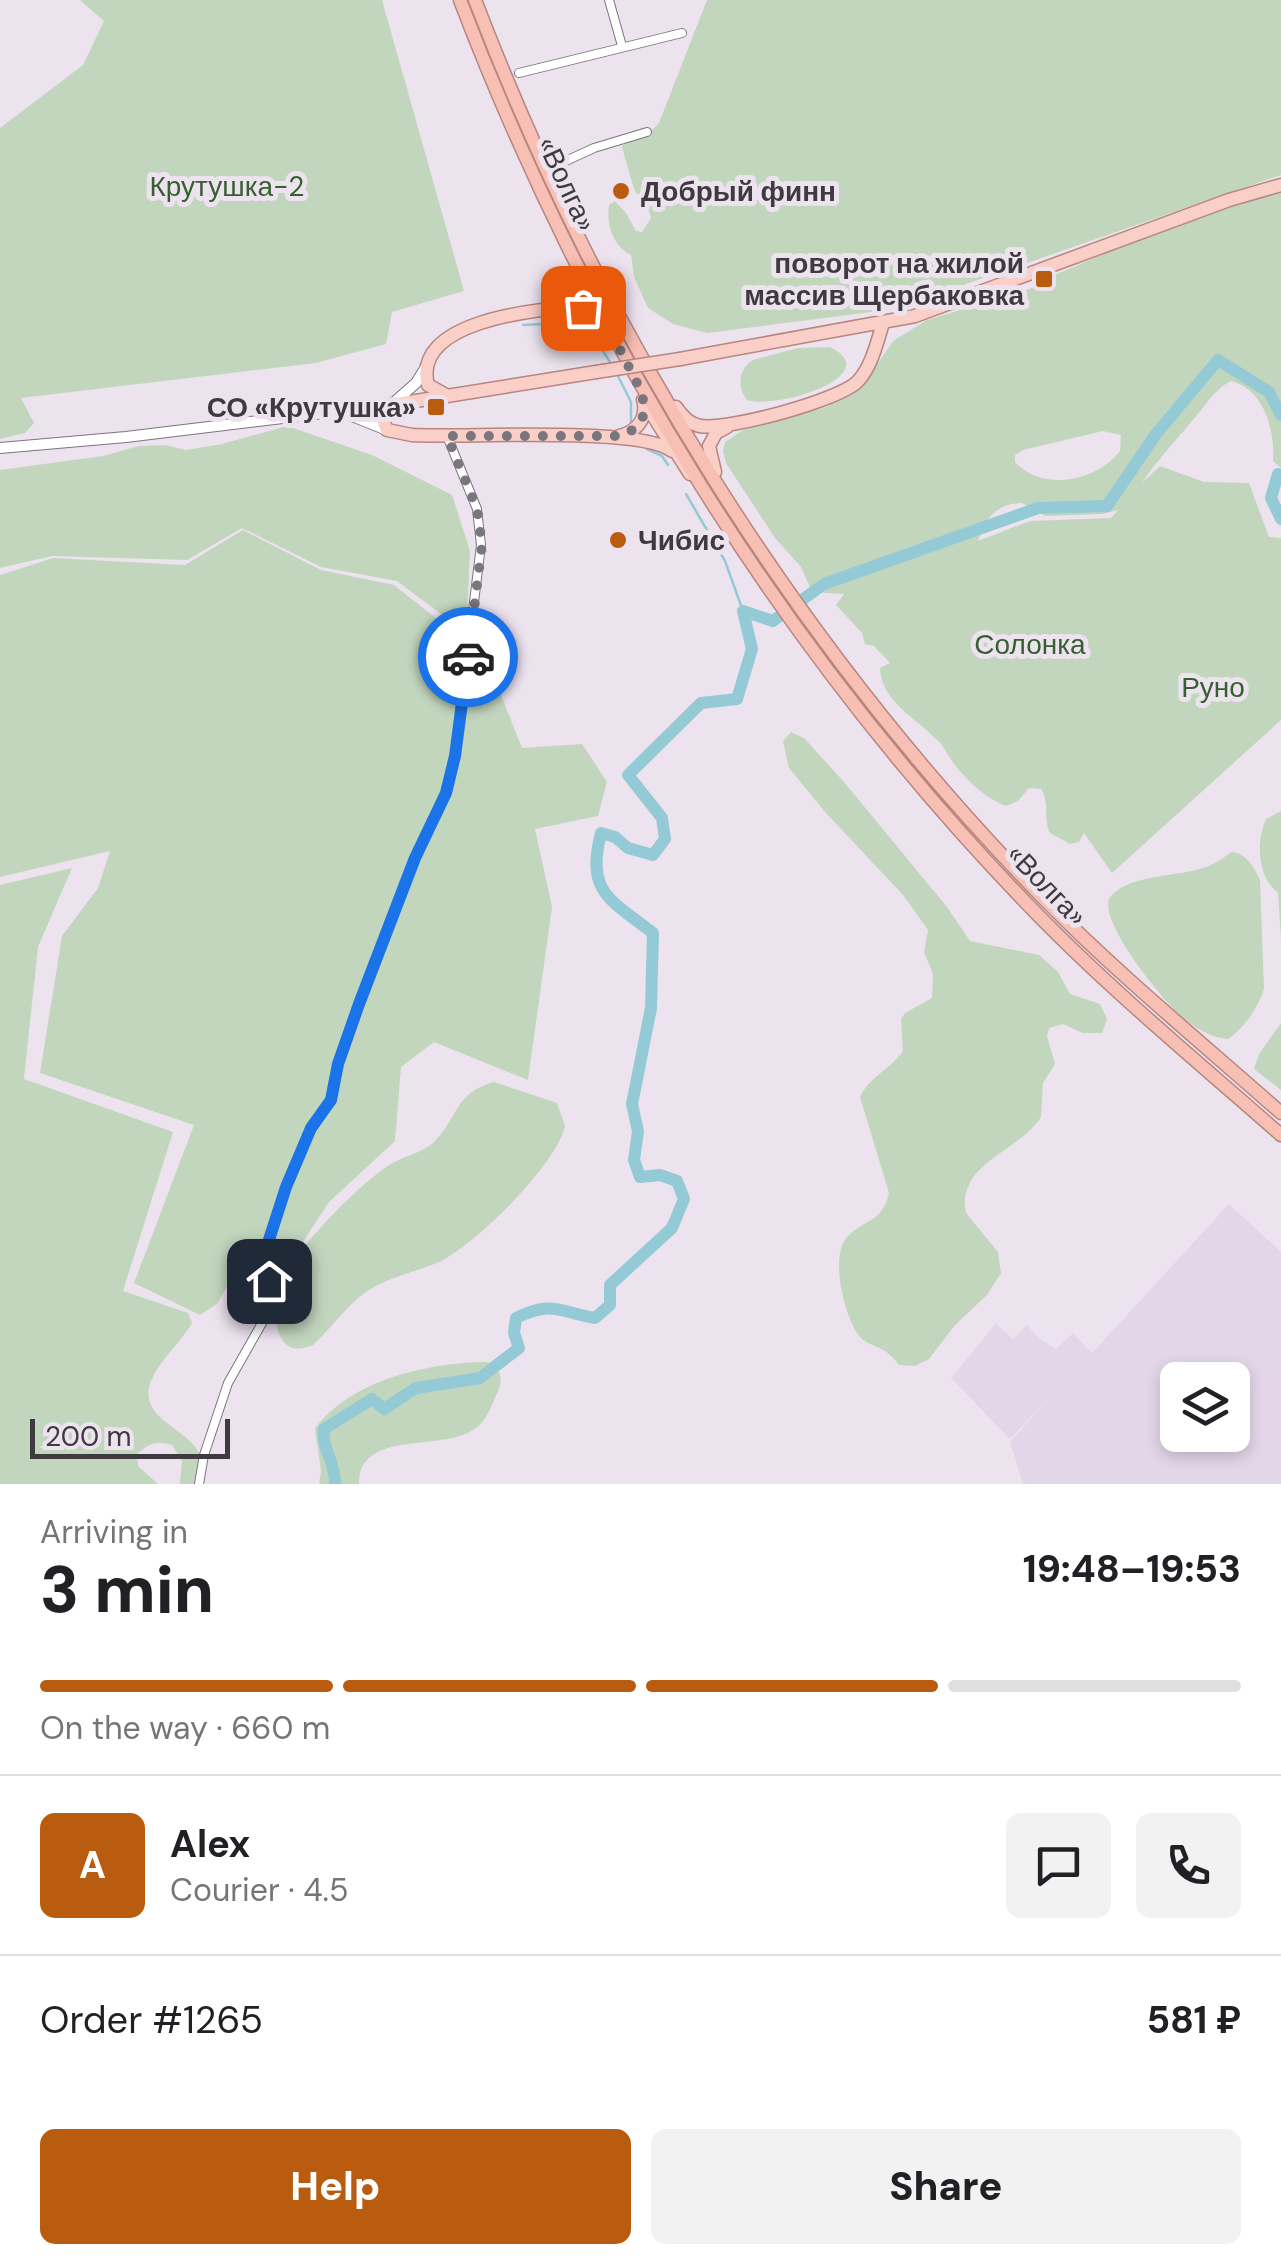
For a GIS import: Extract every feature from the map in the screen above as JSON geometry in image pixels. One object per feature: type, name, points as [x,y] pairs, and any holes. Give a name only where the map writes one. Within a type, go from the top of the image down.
[{"type":"highway","name":"«Волга»","points":[[460,0],[524,154],[642,394],[696,479],[773,585]]},
{"type":"highway","name":"«Волга»","points":[[475,0],[546,170],[655,382],[729,502],[773,585]]},
{"type":"highway","points":[[773,585],[812,638]]},
{"type":"highway","name":"«Волга»","points":[[812,638],[1046,901],[1281,1113]]},
{"type":"highway","name":"«Волга»","points":[[812,638],[954,824],[1036,913],[1122,996],[1281,1135]]},
{"type":"main road","points":[[672,451],[658,442],[617,436],[412,435],[388,430],[381,415],[391,405],[852,330],[915,316],[1229,200],[1281,185]]},
{"type":"main road","points":[[555,308],[573,295],[580,270]]},
{"type":"main road","points":[[448,396],[428,385],[426,367],[440,345],[459,329],[555,308],[587,310],[609,328]]},
{"type":"main road","points":[[871,357],[892,332],[915,316]]},
{"type":"main road","points":[[655,382],[688,422],[729,425],[840,394],[857,382],[883,323]]},
{"type":"main road","points":[[852,330],[871,357]]},
{"type":"main road","points":[[617,436],[639,424],[645,412],[642,394]]},
{"type":"main road","points":[[642,394],[672,451],[696,479]]},
{"type":"main road","points":[[729,425],[716,433],[708,450],[729,502]]},
{"type":"street","points":[[609,0],[622,46]]},
{"type":"street","points":[[519,73],[682,32]]},
{"type":"street","points":[[557,165],[594,148],[647,132]]},
{"type":"street","points":[[0,448],[391,405],[416,384],[426,367]]},
{"type":"street","points":[[342,412],[388,430]]},
{"type":"street","points":[[199,1481],[228,1382],[266,1316],[266,1249],[286,1187],[311,1128],[331,1100],[338,1064],[359,1004],[415,858],[446,793],[455,756],[482,545],[477,509],[447,436]]},
{"type":"shaded area","points":[[1229,1204],[1281,1252],[1281,1484],[1023,1484],[1010,1442],[1051,1396],[1010,1439],[951,1378],[996,1323],[1013,1339],[1027,1325],[1056,1349],[1073,1333],[1092,1353]]},
{"type":"green space","name":"Крутушка-2","points":[[80,0],[382,0],[464,291],[392,312],[386,344],[316,363],[21,398],[34,423],[25,433],[0,439],[0,128],[83,65],[104,21]]},
{"type":"green space","points":[[707,0],[1281,0],[1281,175],[894,309],[707,333],[673,324],[648,308],[634,277],[631,255],[612,234],[609,205],[615,201],[636,231],[642,232],[651,218],[634,188],[622,146],[659,123]]},
{"type":"green space","name":"Руно","points":[[1281,189],[1281,468],[1273,461],[1270,425],[1260,402],[1231,381],[1210,399],[1142,483],[1160,466],[1204,482],[1249,483],[1269,537],[1281,538],[1281,720],[1112,873],[1084,833],[1079,842],[1070,844],[1050,833],[1041,789],[1029,788],[1018,801],[1006,806],[991,798],[969,781],[940,743],[902,709],[882,680],[880,668],[890,663],[874,646],[865,644],[862,633],[836,605],[844,594],[812,592],[801,567],[775,538],[726,463],[723,451],[725,442],[743,430],[824,408],[852,395],[893,341],[927,320],[1039,286],[1057,274],[1139,239]],"holes":[[[1103,431],[1121,435],[1120,451],[1110,462],[1083,476],[1054,480],[1039,477],[1015,462],[1015,455],[1023,450]],[[1022,503],[1045,516],[1118,510],[1111,518],[1030,521],[978,541],[993,513]]]},
{"type":"green space","points":[[830,347],[844,358],[845,368],[837,379],[822,388],[762,402],[747,400],[744,395],[742,373],[753,360],[798,348]]},
{"type":"green space","points":[[287,426],[372,455],[452,495],[470,551],[467,616],[453,623],[397,581],[321,567],[242,528],[187,560],[52,556],[0,568],[0,470],[103,456],[139,446],[165,445],[186,450]]},
{"type":"green space","points":[[243,530],[321,570],[394,585],[456,634],[499,690],[522,748],[582,744],[607,782],[598,816],[535,829],[552,907],[528,1080],[434,1042],[401,1067],[395,1141],[329,1202],[289,1263],[263,1255],[254,1289],[229,1283],[217,1304],[200,1315],[134,1283],[194,1125],[40,1073],[62,936],[98,888],[110,851],[0,877],[0,575],[53,558],[185,565]]},
{"type":"green space","points":[[791,732],[805,739],[844,782],[947,907],[970,941],[1039,955],[1058,972],[1070,994],[1100,1004],[1107,1019],[1102,1033],[1083,1033],[1063,1024],[1049,1028],[1047,1036],[1055,1064],[1043,1083],[1041,1117],[980,1170],[965,1196],[966,1213],[998,1252],[1001,1273],[987,1295],[955,1325],[929,1359],[915,1366],[899,1365],[857,1333],[843,1298],[839,1270],[842,1245],[855,1230],[878,1215],[889,1193],[860,1097],[903,1051],[901,1019],[905,1013],[932,998],[933,974],[924,952],[928,930],[904,896],[789,768],[783,741]]},
{"type":"green space","points":[[1281,811],[1281,939],[1278,893],[1262,868],[1260,848],[1266,819]]},
{"type":"green space","points":[[1232,852],[1246,858],[1260,880],[1264,989],[1250,1017],[1228,1039],[1196,1027],[1164,998],[1134,960],[1112,922],[1108,906],[1111,896],[1130,884],[1206,867]]},
{"type":"green space","points":[[72,868],[38,947],[24,1079],[173,1132],[123,1291],[188,1313],[192,1323],[156,1371],[149,1399],[159,1416],[199,1453],[204,1484],[180,1484],[182,1461],[172,1445],[157,1443],[136,1455],[139,1467],[158,1484],[0,1484],[0,885]]},
{"type":"green space","points":[[1281,1023],[1281,1090],[1254,1069],[1259,1054]]},
{"type":"green space","points":[[494,1082],[557,1103],[565,1126],[547,1161],[494,1221],[456,1252],[369,1290],[313,1345],[298,1349],[288,1345],[280,1337],[277,1324],[277,1296],[296,1257],[362,1187],[389,1165],[431,1144],[472,1092]]},
{"type":"green space","points":[[495,1364],[500,1382],[489,1411],[477,1427],[463,1435],[388,1448],[373,1455],[363,1466],[359,1484],[319,1484],[315,1428],[349,1397],[416,1370]]},
{"type":"waterway","points":[[523,325],[586,325],[610,362]]},
{"type":"waterway","name":"Солонка","points":[[335,1484],[324,1429],[372,1399],[384,1409],[416,1388],[480,1378],[519,1348],[514,1333],[516,1318],[528,1313],[556,1309],[595,1318],[610,1305],[610,1285],[672,1228],[684,1199],[677,1181],[660,1175],[640,1177],[634,1160],[638,1131],[632,1104],[651,1008],[653,933],[605,892],[599,882],[597,853],[601,833],[615,837],[628,848],[653,855],[665,839],[662,818],[628,775],[701,703],[737,699],[752,649],[743,611],[773,621],[824,584],[1038,508],[1107,506],[1156,434],[1218,360],[1269,392],[1281,415]]},
{"type":"waterway","points":[[617,374],[631,402],[631,423]]},
{"type":"waterway","points":[[647,449],[662,456],[668,465]]},
{"type":"waterway","name":"Солонка","points":[[1278,474],[1271,498],[1281,519]]},
{"type":"waterway","points":[[686,494],[725,561],[743,611]]},
{"type":"way so far","points":[[468,657],[482,545],[477,509],[447,436],[617,436],[636,428],[645,412],[640,389],[609,328],[583,308]]},
{"type":"place","name":"Добрый финн","points":[[621,191]]},
{"type":"place","name":"поворот на жилой массив Щербаковка","points":[[1044,279]]},
{"type":"place","name":"СО «Крутушка»","points":[[436,407]]},
{"type":"place","name":"Чибис","points":[[618,540]]},
{"type":"route","points":[[269,1281],[266,1249],[286,1187],[311,1128],[331,1100],[338,1064],[359,1004],[415,858],[446,793],[468,657]]}]
